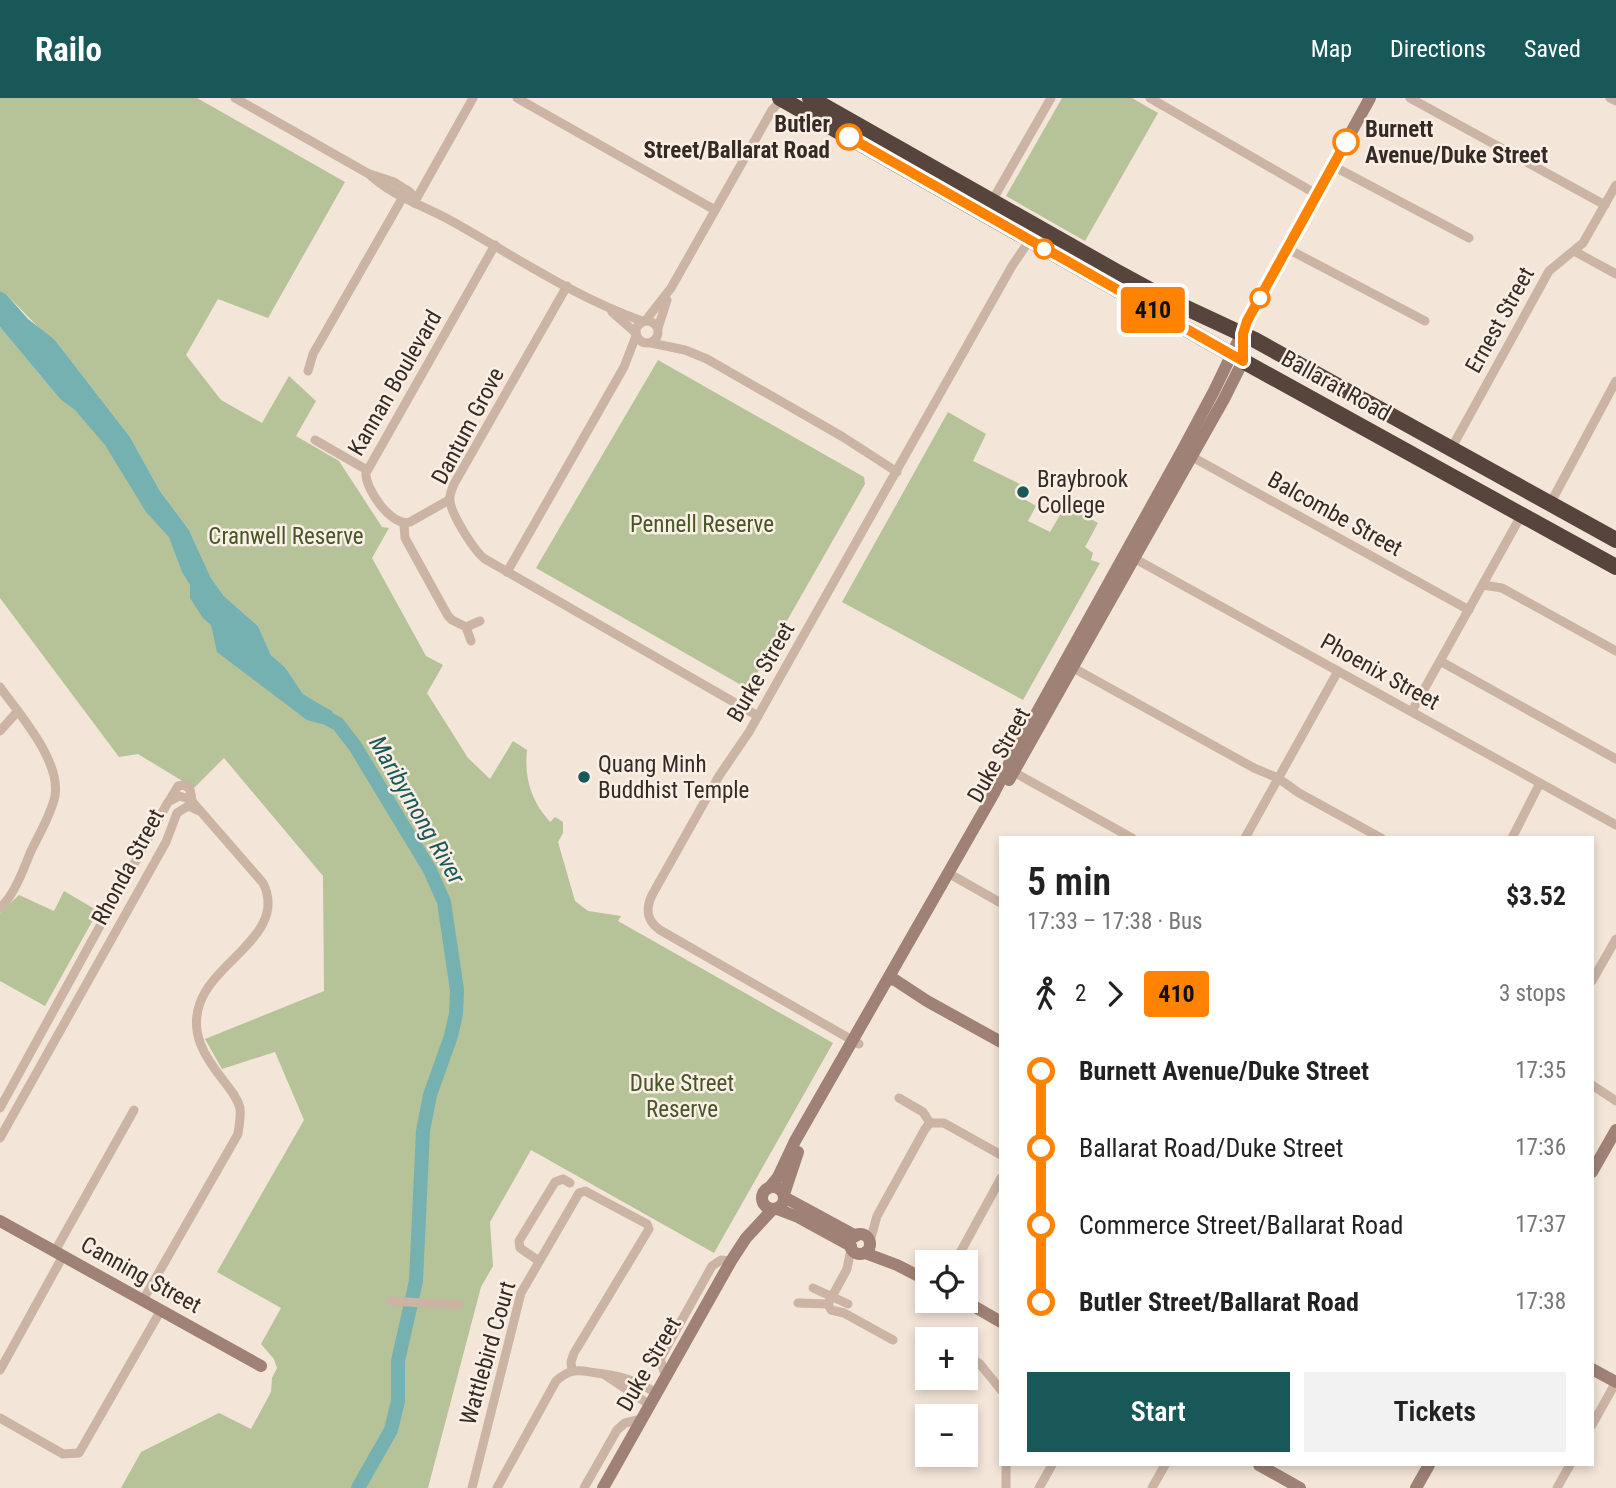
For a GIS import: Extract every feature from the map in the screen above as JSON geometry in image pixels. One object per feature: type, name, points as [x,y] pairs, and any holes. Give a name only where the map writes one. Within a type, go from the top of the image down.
[{"type":"highway","name":"Ballarat Road","points":[[782,98],[1027,234],[1237,357],[1616,567]]},
{"type":"highway","name":"Ballarat Road","points":[[810,98],[992,201],[1027,234],[1243,334],[1616,540]]},
{"type":"street","points":[[235,98],[369,174],[388,190],[416,200],[608,309],[653,322],[658,330],[685,350],[720,366],[843,437],[897,472]]},
{"type":"street","points":[[416,200],[473,98]]},
{"type":"street","points":[[517,98],[715,210]]},
{"type":"street","points":[[507,572],[624,367],[637,326],[671,288],[772,110],[782,98]]},
{"type":"street","points":[[992,201],[1051,98]]},
{"type":"street","points":[[1150,98],[1318,195]]},
{"type":"street","name":"Duke Street","points":[[770,1187],[892,981],[1187,454],[1237,357],[1248,318],[1370,98]]},
{"type":"street","points":[[1410,98],[1605,205]]},
{"type":"street","points":[[1611,98],[1616,101]]},
{"type":"street","points":[[1334,166],[1469,238]]},
{"type":"street","name":"Ernest Street","points":[[1451,449],[1549,271],[1583,243],[1616,185]]},
{"type":"street","points":[[308,372],[313,354],[404,194]]},
{"type":"street","name":"Burke Street","points":[[856,1042],[660,930],[648,916],[648,907],[652,895],[719,776],[758,716],[897,472],[1012,267],[1027,234]]},
{"type":"street","name":"Burke Street","points":[[1012,267],[1027,234]]},
{"type":"street","name":"Kannan Boulevard","points":[[404,524],[389,516],[366,481],[367,470],[495,245]]},
{"type":"street","points":[[1288,249],[1425,321]]},
{"type":"street","points":[[1574,251],[1616,274]]},
{"type":"street","name":"Dantum Grove","points":[[568,286],[454,484],[449,500],[475,549],[485,559],[758,716]]},
{"type":"street","points":[[624,367],[656,339],[671,288]]},
{"type":"street","points":[[608,309],[641,342],[685,350]]},
{"type":"street","points":[[1550,504],[1616,382]]},
{"type":"street","points":[[315,440],[367,470]]},
{"type":"street","name":"Balcombe Street","points":[[1187,454],[1469,610]]},
{"type":"street","points":[[449,500],[404,524],[405,538],[448,616],[466,627],[471,641]]},
{"type":"street","points":[[1412,711],[1522,514]]},
{"type":"street","name":"Phoenix Street","points":[[1130,556],[1616,825]]},
{"type":"street","points":[[1483,585],[1502,588],[1616,651]]},
{"type":"street","points":[[466,627],[480,621]]},
{"type":"street","points":[[1440,662],[1616,759]]},
{"type":"street","points":[[1068,665],[1377,836]]},
{"type":"street","points":[[1246,836],[1338,671]]},
{"type":"street","points":[[0,687],[45,754],[52,768],[55,785],[50,811],[14,889],[1,905]]},
{"type":"street","points":[[0,732],[17,712]]},
{"type":"street","points":[[1010,770],[1128,836]]},
{"type":"street","points":[[1514,836],[1543,784]]},
{"type":"street","name":"Rhonda Street","points":[[0,1108],[168,802],[179,796],[192,800],[208,819]]},
{"type":"street","name":"Rhonda Street","points":[[0,1138],[166,842],[177,813],[188,806],[208,819]]},
{"type":"street","points":[[143,1300],[238,1135],[240,1107],[235,1095],[207,1060],[200,1046],[196,1031],[197,1016],[208,985],[252,939],[270,911],[269,895],[263,883],[208,819]]},
{"type":"street","points":[[951,875],[999,902]]},
{"type":"street","points":[[1594,978],[1616,939]]},
{"type":"street","points":[[892,981],[999,1041]]},
{"type":"street","name":"Duke Street","points":[[731,1261],[746,1238],[779,1202],[797,1154],[856,1042]]},
{"type":"street","points":[[1594,1086],[1616,1098]]},
{"type":"street","points":[[899,1098],[923,1112],[930,1123]]},
{"type":"street","points":[[0,1370],[134,1110]]},
{"type":"street","points":[[930,1123],[944,1123],[999,1154]]},
{"type":"street","points":[[893,1340],[844,1313],[831,1310],[830,1300],[930,1123]]},
{"type":"street","points":[[1594,1168],[1616,1130]]},
{"type":"street","points":[[539,1261],[520,1248],[519,1241],[555,1182],[563,1179],[570,1183]]},
{"type":"street","points":[[962,1250],[999,1182]]},
{"type":"street","points":[[779,1202],[779,1188],[770,1187],[762,1193],[766,1207],[779,1202],[915,1274]]},
{"type":"street","name":"Wattlebird Court","points":[[472,1488],[519,1300],[579,1192],[591,1193],[647,1224],[648,1233],[574,1353],[572,1371]]},
{"type":"street","name":"Duke Street","points":[[603,1488],[745,1232],[758,1214],[762,1200]]},
{"type":"street","name":"Canning Street","points":[[0,1221],[261,1366]]},
{"type":"street","points":[[813,1288],[830,1300]]},
{"type":"street","points":[[798,1303],[830,1300],[848,1304]]},
{"type":"street","points":[[391,1301],[459,1305]]},
{"type":"street","points":[[978,1309],[999,1321]]},
{"type":"street","points":[[0,1418],[63,1454],[79,1453],[161,1310]]},
{"type":"street","points":[[978,1363],[986,1369],[999,1387]]},
{"type":"street","points":[[497,1488],[556,1381],[565,1373],[580,1370],[603,1374],[653,1399]]},
{"type":"street","points":[[1594,1370],[1616,1382],[1594,1421]]},
{"type":"street","points":[[584,1488],[617,1430],[625,1423],[642,1419]]},
{"type":"street","points":[[1006,1466],[1006,1488]]},
{"type":"street","points":[[1039,1488],[1051,1466]]},
{"type":"street","points":[[1152,1488],[1164,1466]]},
{"type":"street","points":[[1261,1466],[1300,1488]]},
{"type":"street","points":[[1416,1488],[1428,1466]]},
{"type":"street","points":[[1557,1488],[1569,1466]]},
{"type":"green space","points":[[0,98],[197,98],[345,182],[268,318],[218,299],[186,355],[221,400],[262,423],[289,376],[316,401],[296,436],[339,461],[382,527],[389,528],[372,558],[426,656],[443,665],[427,693],[468,758],[490,779],[513,741],[527,750],[528,780],[538,806],[550,822],[555,817],[563,822],[563,833],[558,842],[575,901],[588,911],[621,916],[618,921],[833,1043],[714,1253],[531,1150],[490,1222],[493,1266],[481,1287],[428,1488],[121,1488],[141,1452],[219,1413],[251,1429],[271,1392],[272,1378],[277,1368],[274,1359],[261,1344],[281,1308],[217,1272],[304,1120],[275,1052],[222,1069],[205,1039],[324,991],[323,876],[224,758],[194,788],[138,754],[119,757],[0,598],[0,327],[60,399],[86,408],[280,690],[332,711],[303,694],[285,667],[271,655],[258,626],[224,596],[211,578],[189,530],[160,491],[130,437],[55,340],[45,334],[0,291]]},
{"type":"green space","points":[[1062,98],[1132,98],[1158,113],[1085,241],[1006,196]]},
{"type":"green space","name":"Pennell Reserve","points":[[658,360],[864,477],[865,484],[748,689],[536,568]]},
{"type":"green space","points":[[948,412],[986,434],[973,461],[1022,485],[1017,495],[1036,506],[1028,521],[1050,532],[1066,505],[1098,523],[1085,547],[1093,553],[1091,560],[1100,563],[1023,700],[842,602]]},
{"type":"green space","points":[[64,891],[98,911],[45,1006],[0,981],[0,913],[19,895],[54,911]]},
{"type":"water","points":[[0,291],[6,294],[28,319],[55,340],[130,437],[160,491],[189,530],[211,578],[224,596],[258,626],[271,655],[285,667],[303,694],[332,711],[338,724],[321,724],[307,720],[217,652],[211,625],[190,598],[190,585],[182,572],[169,537],[146,512],[105,445],[75,410],[60,399],[0,327]]},
{"type":"waterway","name":"Maribyrnong River","points":[[321,715],[338,724],[355,746],[430,870],[444,902],[457,990],[456,1014],[451,1036],[430,1095],[423,1131],[416,1281],[398,1361],[398,1401],[391,1430],[358,1488]]},
{"type":"bus line","name":"410","points":[[849,137],[1243,361],[1243,334],[1247,321],[1346,142]]},
{"type":"place","name":"Butler Street/Ballarat Road","points":[[849,137]]},
{"type":"place","name":"Burnett Avenue/Duke Street","points":[[1346,142]]},
{"type":"place","name":"Braybrook College","points":[[1023,492]]},
{"type":"place","name":"Quang Minh Buddhist Temple","points":[[584,777]]},
{"type":"park label","name":"Cranwell Reserve","points":[[286,536]]},
{"type":"park label","name":"Duke Street Reserve","points":[[682,1096]]}]
